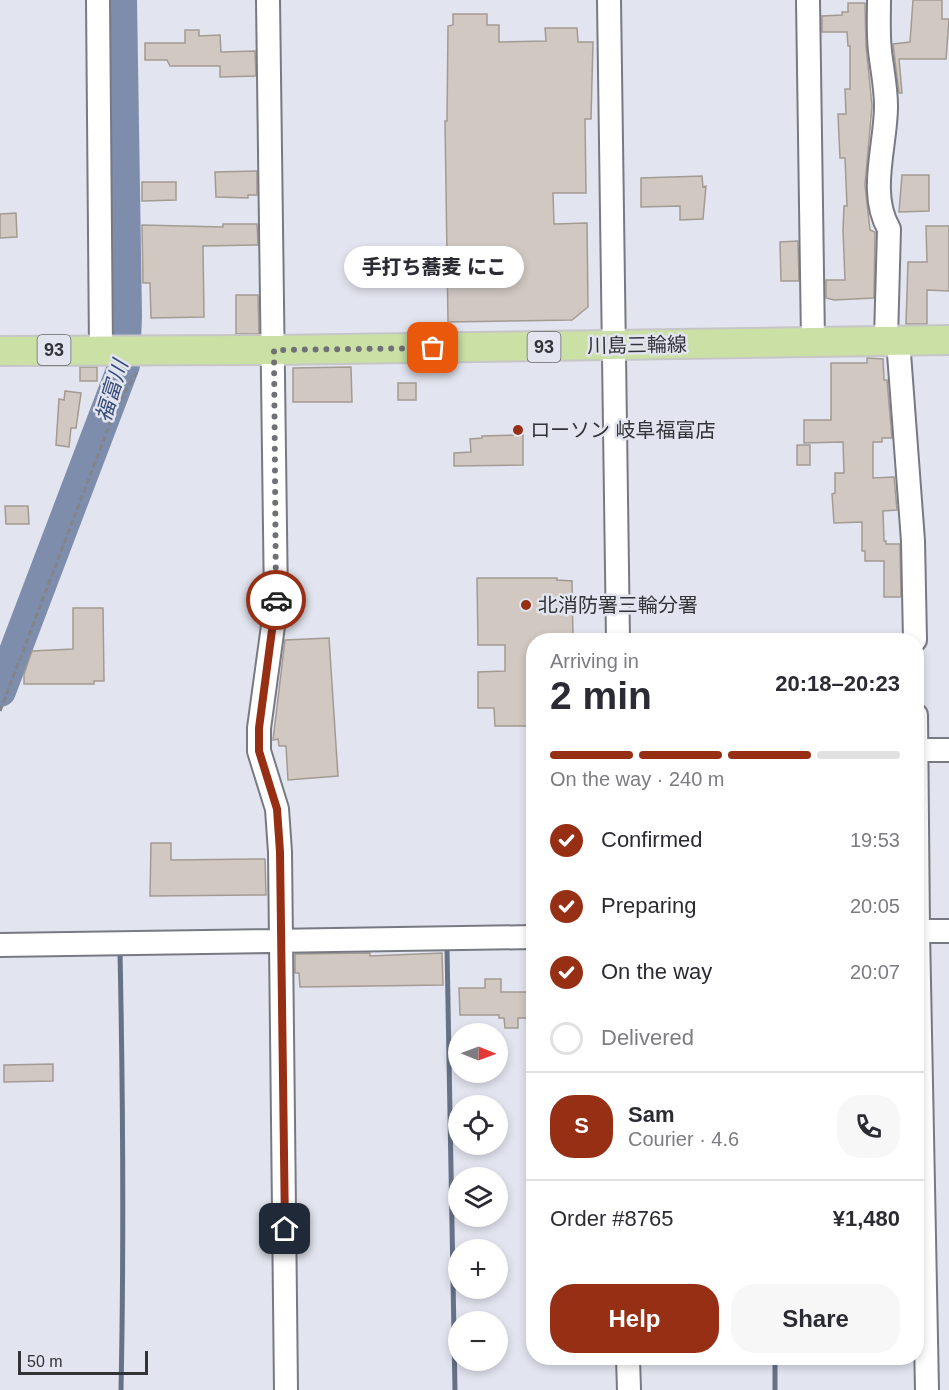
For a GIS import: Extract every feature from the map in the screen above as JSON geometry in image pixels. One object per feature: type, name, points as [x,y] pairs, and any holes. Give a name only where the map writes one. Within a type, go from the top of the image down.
[{"type":"main road","name":"川島三輪線","points":[[0,351],[274,350],[949,340]]},
{"type":"street","points":[[98,0],[105,350]]},
{"type":"street","points":[[268,0],[276,604],[259,751],[277,809],[281,946],[286,1390]]},
{"type":"street","points":[[609,0],[618,633]]},
{"type":"street","points":[[808,0],[813,341]]},
{"type":"street","points":[[879,0],[880,51],[884,68],[886,107],[880,173],[880,214],[889,229],[892,340],[913,541],[915,633]]},
{"type":"street","points":[[924,750],[949,750]]},
{"type":"street","points":[[924,931],[949,931]]},
{"type":"street","points":[[0,945],[281,946],[526,937]]},
{"type":"street","points":[[924,1252],[927,1390]]},
{"type":"street","points":[[628,1365],[629,1390]]},
{"type":"path","points":[[0,711],[117,405],[144,350]]},
{"type":"building","points":[[913,0],[942,0],[942,19],[949,19],[946,59],[899,59],[902,93],[899,93],[893,44],[910,42]]},
{"type":"building","points":[[848,3],[865,3],[866,45],[872,106],[865,185],[870,230],[875,232],[874,298],[834,300],[826,298],[826,280],[845,280],[843,230],[844,206],[847,206],[845,158],[840,158],[838,114],[846,114],[845,89],[850,89],[850,46],[848,46],[847,32],[822,32],[822,16],[842,15],[842,12],[848,12]]},
{"type":"building","points":[[453,14],[487,14],[487,25],[499,25],[499,42],[546,41],[545,28],[577,28],[578,42],[593,42],[591,119],[585,119],[586,193],[553,193],[554,224],[587,223],[588,307],[572,320],[448,322],[445,121],[447,121],[448,26],[453,25]]},
{"type":"building","points":[[185,30],[199,30],[199,36],[220,35],[221,52],[255,51],[256,76],[220,77],[220,66],[170,66],[167,60],[145,60],[145,43],[185,43]]},
{"type":"building","points":[[257,171],[257,195],[248,195],[248,198],[216,197],[215,172]]},
{"type":"building","points":[[902,175],[929,175],[929,211],[899,212]]},
{"type":"building","points":[[702,176],[703,187],[706,186],[703,219],[680,220],[680,206],[641,207],[641,178]]},
{"type":"building","points":[[142,182],[176,182],[176,200],[142,201]]},
{"type":"building","points":[[16,213],[17,237],[0,238],[0,214]]},
{"type":"building","points":[[223,224],[257,224],[258,245],[203,246],[204,317],[151,318],[150,283],[143,283],[142,225],[223,227]]},
{"type":"building","points":[[926,226],[949,226],[949,291],[927,290],[927,324],[906,324],[908,262],[927,262]]},
{"type":"building","points":[[798,241],[799,281],[781,281],[780,242]]},
{"type":"building","points":[[236,295],[258,295],[259,334],[236,334]]},
{"type":"building","points":[[867,358],[883,359],[884,380],[887,380],[892,438],[882,438],[882,442],[873,442],[873,478],[894,477],[897,510],[883,511],[884,541],[886,544],[900,544],[901,597],[884,597],[884,561],[865,561],[865,551],[862,551],[862,522],[834,523],[832,494],[835,493],[835,473],[844,473],[843,442],[804,443],[804,420],[831,420],[831,363],[867,363]]},
{"type":"building","points":[[80,367],[97,367],[97,381],[80,381]]},
{"type":"building","points":[[351,367],[352,402],[293,402],[293,368]]},
{"type":"building","points":[[398,383],[416,383],[416,400],[398,400]]},
{"type":"building","points":[[65,391],[81,393],[76,428],[71,428],[69,447],[56,445],[59,399],[64,400]]},
{"type":"building","points":[[523,435],[523,465],[454,466],[454,453],[471,452],[470,439],[482,438],[482,436]]},
{"type":"building","points":[[797,445],[810,445],[810,465],[797,465]]},
{"type":"building","points":[[5,506],[28,506],[29,524],[6,524]]},
{"type":"building","points":[[477,578],[557,578],[557,580],[572,581],[573,633],[526,633],[526,726],[495,726],[494,708],[478,708],[478,672],[505,671],[505,645],[478,645]]},
{"type":"building","points":[[73,608],[103,608],[104,681],[94,681],[94,684],[24,684],[24,674],[32,651],[73,649]]},
{"type":"building","points":[[329,638],[338,776],[288,780],[286,746],[279,746],[278,739],[273,740],[285,640]]},
{"type":"building","points":[[151,843],[171,843],[171,860],[265,859],[266,895],[150,896]]},
{"type":"building","points":[[370,953],[370,956],[442,953],[443,985],[300,987],[299,973],[295,973],[295,954]]},
{"type":"building","points":[[485,979],[501,979],[501,992],[526,992],[526,1018],[518,1018],[518,1028],[508,1028],[508,1023],[504,1023],[504,1018],[499,1018],[499,1015],[460,1015],[459,988],[485,988]]},
{"type":"building","points":[[53,1064],[53,1081],[4,1082],[4,1065]]},
{"type":"waterway","name":"福富川","points":[[0,691],[124,365],[126,316],[121,0]]},
{"type":"waterway","points":[[443,948],[447,948],[455,1390]]},
{"type":"waterway","points":[[116,952],[120,952],[122,1062],[121,1390]]},
{"type":"waterway","points":[[775,1365],[775,1390]]},
{"type":"way so far","points":[[276,600],[274,350],[433,348]]},
{"type":"place","name":"手打ち蕎麦 にこ","points":[[433,348]]},
{"type":"place","name":"ローソン 岐阜福富店","points":[[518,430]]},
{"type":"place","name":"北消防署三輪分署","points":[[526,605]]},
{"type":"route","points":[[276,600],[259,728],[259,751],[277,809],[280,852],[285,1229]]}]
